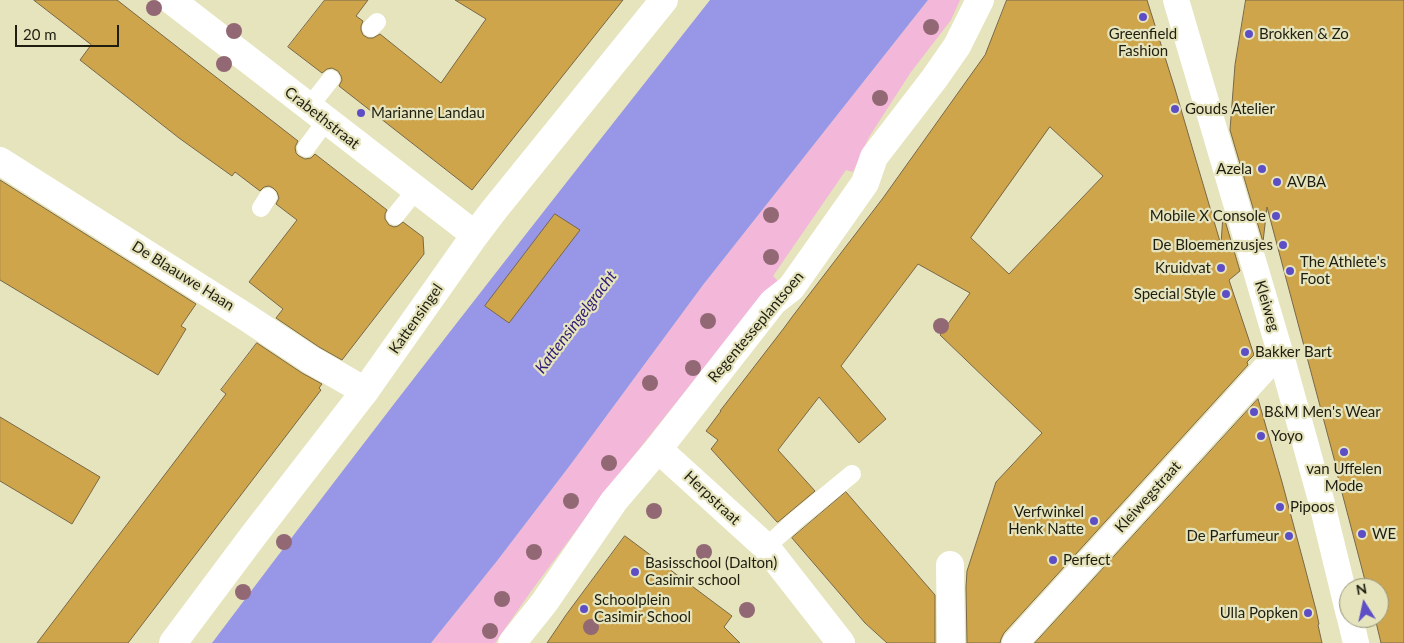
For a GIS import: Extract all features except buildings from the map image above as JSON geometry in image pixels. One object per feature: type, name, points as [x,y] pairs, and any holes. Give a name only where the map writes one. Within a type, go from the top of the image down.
[{"type":"street","name":"Crabethstraat","points":[[171,0],[474,235]]},
{"type":"street","name":"Kattensingel","points":[[173,643],[365,391],[474,235],[664,0]]},
{"type":"street","name":"Regentesseplantsoen","points":[[512,643],[544,602],[614,501],[773,302],[791,288],[865,183],[874,157],[957,46],[980,0]]},
{"type":"street","name":"Kleiweg","points":[[1176,0],[1280,352],[1321,500],[1340,578]]},
{"type":"street","name":"De Blaauwe Haan","points":[[0,161],[311,360],[365,391]]},
{"type":"street","name":"Kleiwegstraat","points":[[1015,643],[1280,352]]},
{"type":"street","name":"Herpstraat","points":[[658,448],[766,548],[841,643]]},
{"type":"street","points":[[950,564],[951,643]]},
{"type":"street","name":"Kleiweg","points":[[1352,628],[1356,643]]},
{"type":"lane","points":[[306,148],[331,79]]},
{"type":"lane","points":[[395,216],[416,190]]},
{"type":"lane","points":[[766,548],[796,520],[852,474]]},
{"type":"shaded area","points":[[928,0],[960,0],[951,20],[911,72],[869,137],[853,172],[846,170],[773,276],[778,281],[762,295],[604,493],[495,643],[431,643],[571,464],[703,285]]},
{"type":"water","name":"Kattensingelgracht","points":[[710,0],[928,0],[703,285],[571,464],[431,643],[212,643],[459,320]]},
{"type":"place","name":"Greenfield Fashion","points":[[1143,17]]},
{"type":"place","name":"Brokken & Zo","points":[[1249,34]]},
{"type":"place","name":"Gouds Atelier","points":[[1175,109]]},
{"type":"place","name":"Marianne Landau","points":[[361,113]]},
{"type":"place","name":"Azela","points":[[1262,169]]},
{"type":"place","name":"AVBA","points":[[1277,182]]},
{"type":"place","name":"Mobile X Console","points":[[1276,216]]},
{"type":"place","name":"De Bloemenzusjes","points":[[1283,245]]},
{"type":"place","name":"Kruidvat","points":[[1221,268]]},
{"type":"place","name":"The Athlete's Foot","points":[[1290,271]]},
{"type":"place","name":"Special Style","points":[[1226,294]]},
{"type":"place","name":"Bakker Bart","points":[[1245,352]]},
{"type":"place","name":"B&M Men's Wear","points":[[1254,412]]},
{"type":"place","name":"Yoyo","points":[[1261,436]]},
{"type":"place","name":"van Uffelen Mode","points":[[1344,452]]},
{"type":"place","name":"Pipoos","points":[[1280,507]]},
{"type":"place","name":"Verfwinkel Henk Natte","points":[[1094,521]]},
{"type":"place","name":"WE","points":[[1362,534]]},
{"type":"place","name":"De Parfumeur","points":[[1289,536]]},
{"type":"place","name":"Perfect","points":[[1053,560]]},
{"type":"place","name":"Basisschool (Dalton) Casimir school","points":[[635,572]]},
{"type":"place","name":"Schoolplein Casimir School","points":[[584,609]]},
{"type":"place","name":"Ulla Popken","points":[[1308,613]]}]
